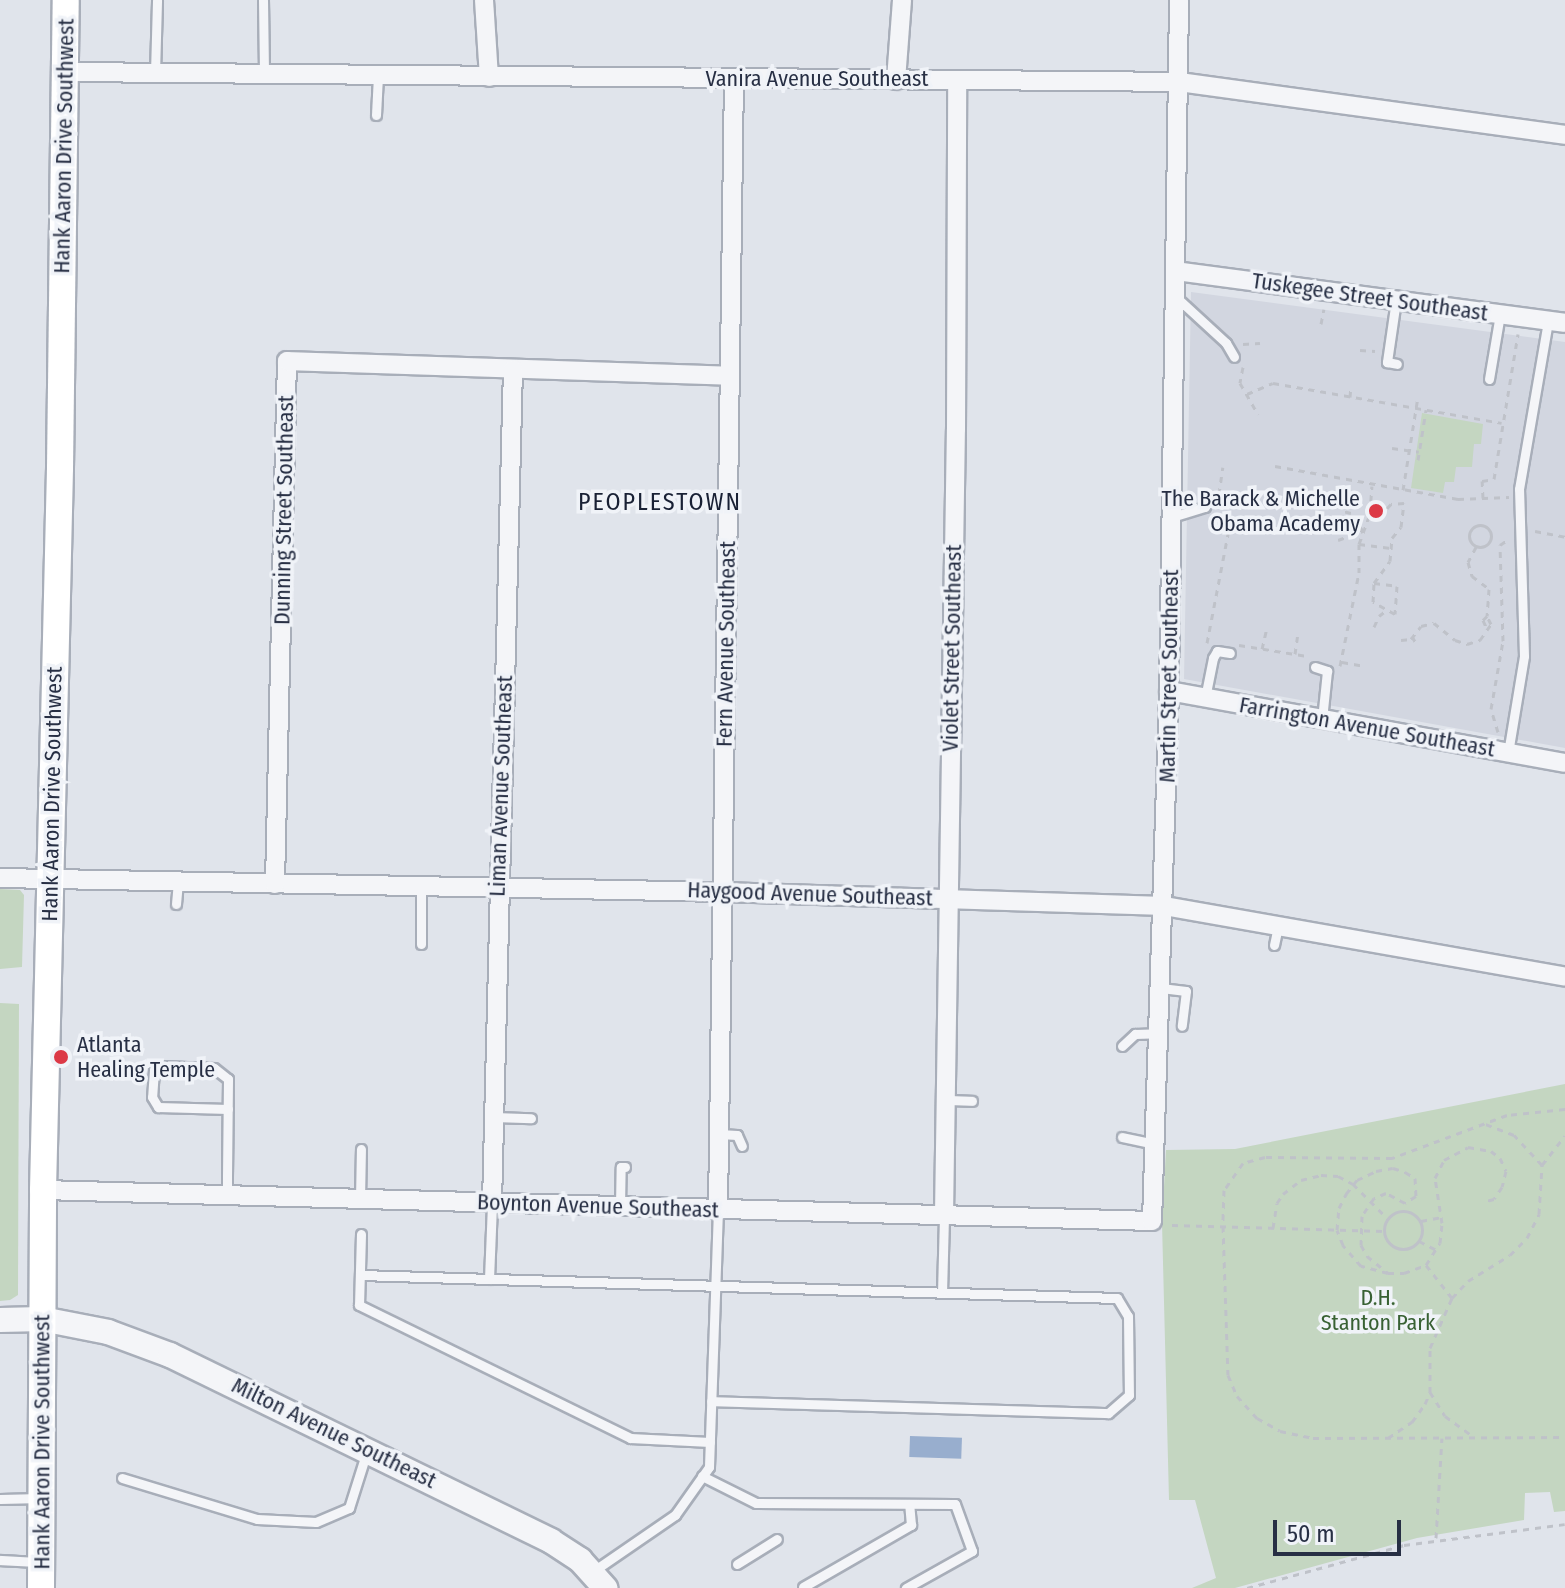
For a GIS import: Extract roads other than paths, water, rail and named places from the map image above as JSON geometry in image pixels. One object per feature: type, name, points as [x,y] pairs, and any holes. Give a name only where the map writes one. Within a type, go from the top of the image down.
[{"type":"main road","name":"Hank Aaron Drive Southwest","points":[[41,1575],[43,1190],[66,0]]},
{"type":"street","points":[[484,0],[489,77]]},
{"type":"street","points":[[896,80],[902,0]]},
{"type":"street","name":"Martin Street Southeast","points":[[1152,1221],[1169,691],[1179,0]]},
{"type":"street","name":"Vanira Avenue Southeast","points":[[65,72],[1179,82],[1565,135]]},
{"type":"street","name":"Fern Avenue Southeast","points":[[718,1209],[734,78]]},
{"type":"street","name":"Violet Street Southeast","points":[[944,1215],[956,415],[957,80]]},
{"type":"street","name":"Tuskegee Street Southeast","points":[[1176,271],[1556,322]]},
{"type":"street","name":"Dunning Street Southeast","points":[[275,884],[287,361],[513,369]]},
{"type":"street","points":[[513,369],[728,376]]},
{"type":"street","name":"Liman Avenue Southeast","points":[[492,1203],[513,369]]},
{"type":"street","name":"Farrington Avenue Southeast","points":[[1169,691],[1322,719],[1504,746],[1565,763]]},
{"type":"street","name":"Haygood Avenue Southeast","points":[[0,878],[723,892],[1164,906],[1565,977]]},
{"type":"street","name":"Boynton Avenue Southeast","points":[[43,1190],[1152,1221]]},
{"type":"street","name":"Milton Avenue Southeast","points":[[0,1320],[42,1319],[108,1332],[170,1355],[551,1541],[598,1580]]},
{"type":"lane","points":[[155,73],[157,0]]},
{"type":"lane","points":[[263,0],[264,74]]},
{"type":"lane","points":[[376,115],[378,75]]},
{"type":"lane","points":[[1175,296],[1226,343],[1234,357]]},
{"type":"lane","points":[[1396,300],[1387,362],[1397,364]]},
{"type":"lane","points":[[1489,379],[1500,314]]},
{"type":"lane","points":[[1504,746],[1524,656],[1519,489],[1556,322]]},
{"type":"lane","points":[[1172,517],[1205,507],[1207,499]]},
{"type":"lane","points":[[1205,698],[1213,658],[1217,651],[1232,649]]},
{"type":"lane","points":[[1312,662],[1327,671],[1322,719]]},
{"type":"lane","points":[[176,904],[178,882]]},
{"type":"lane","points":[[421,886],[421,944]]},
{"type":"lane","points":[[1274,945],[1278,926]]},
{"type":"lane","points":[[1161,988],[1186,991],[1182,1026]]},
{"type":"lane","points":[[1122,1046],[1135,1034],[1159,1033]]},
{"type":"lane","points":[[227,1195],[228,1109],[228,1079],[214,1068],[160,1066],[154,1070],[152,1097],[158,1107],[228,1109]]},
{"type":"lane","points":[[946,1100],[972,1101]]},
{"type":"lane","points":[[494,1117],[531,1118]]},
{"type":"lane","points":[[719,1134],[737,1135],[742,1146]]},
{"type":"lane","points":[[1122,1137],[1155,1144]]},
{"type":"lane","points":[[360,1199],[361,1149]]},
{"type":"lane","points":[[620,1206],[621,1167],[625,1167]]},
{"type":"lane","points":[[489,1279],[492,1203]]},
{"type":"lane","points":[[598,1580],[675,1515],[709,1467],[718,1209]]},
{"type":"lane","points":[[942,1293],[944,1215]]},
{"type":"lane","points":[[361,1234],[359,1305],[630,1438],[710,1442]]},
{"type":"lane","points":[[360,1275],[1117,1298],[1128,1316],[1129,1395],[1108,1413],[711,1401]]},
{"type":"lane","points":[[122,1478],[257,1519],[316,1522],[349,1508],[368,1449]]},
{"type":"lane","points":[[702,1476],[756,1503],[955,1504],[972,1551],[906,1588]]},
{"type":"lane","points":[[0,1499],[41,1498]]},
{"type":"lane","points":[[803,1587],[911,1525],[909,1504]]},
{"type":"lane","points":[[737,1564],[777,1539]]},
{"type":"lane","points":[[0,1560],[41,1575]]},
{"type":"water","points":[[910,1436],[962,1438],[961,1459],[909,1457]]},
{"type":"place","name":"The Barack & Michelle Obama Academy","points":[[1376,511]]},
{"type":"place","name":"Atlanta Healing Temple","points":[[61,1057]]},
{"type":"district","name":"PEOPLESTOWN","points":[[660,503]]},
{"type":"park label","name":"D.H. Stanton Park","points":[[1378,1310]]}]
